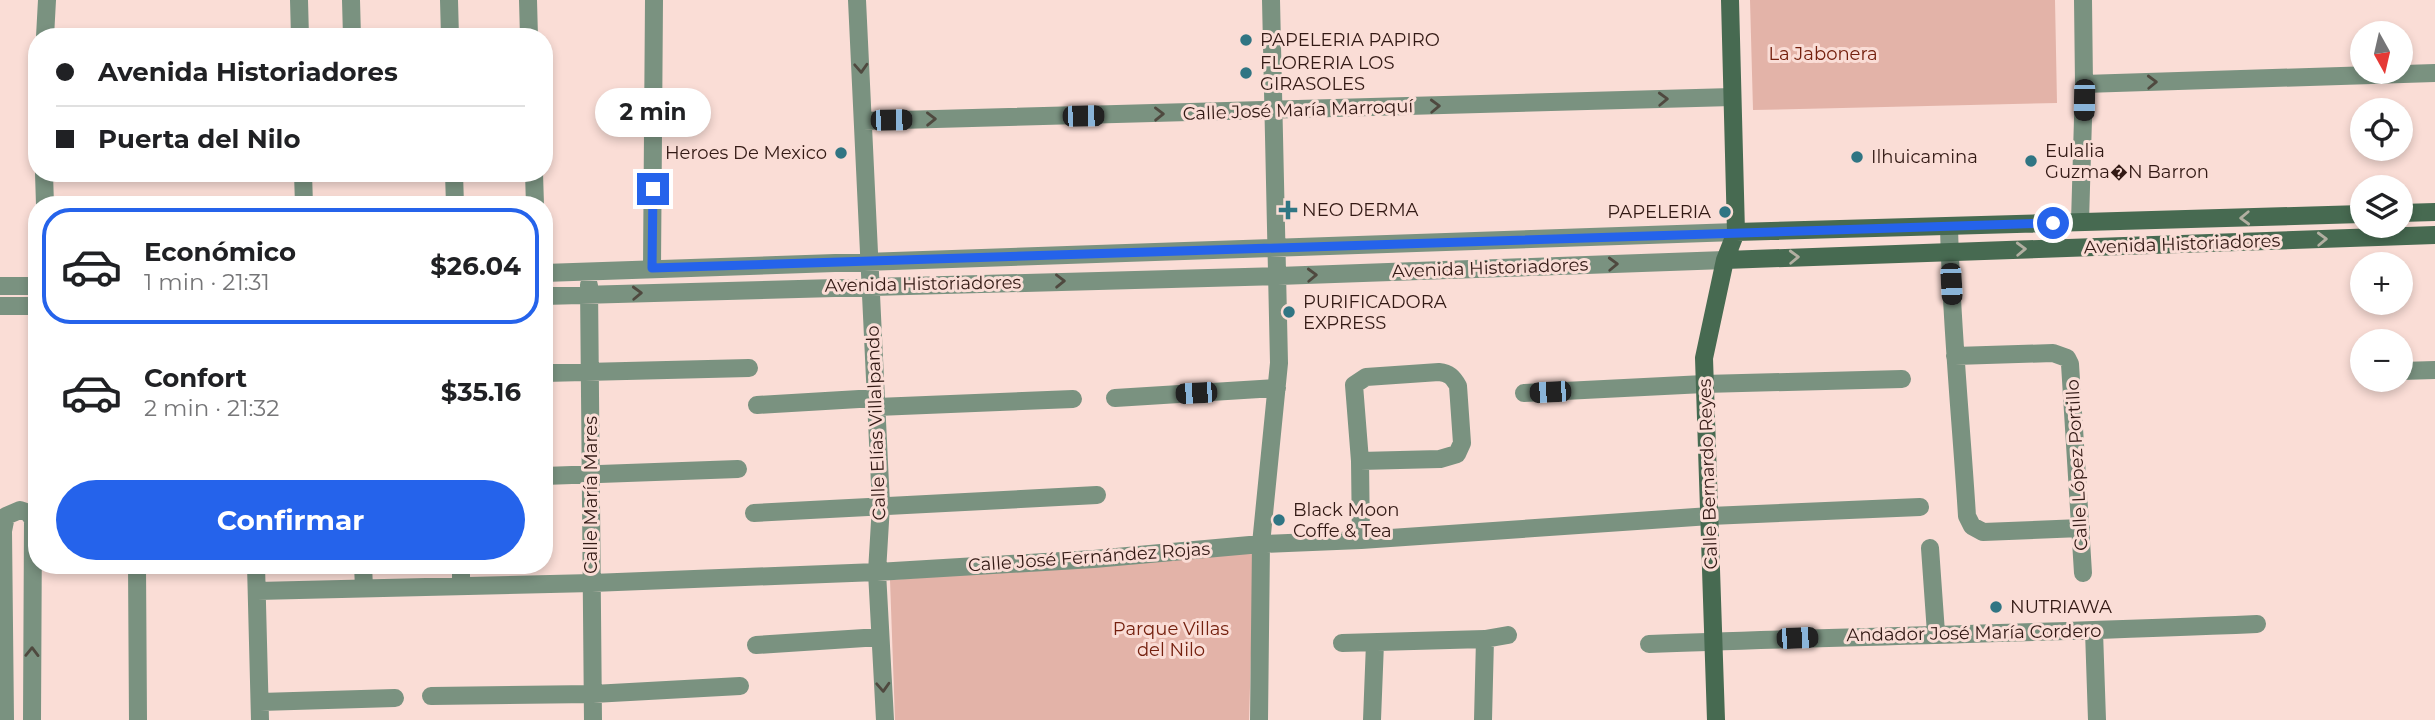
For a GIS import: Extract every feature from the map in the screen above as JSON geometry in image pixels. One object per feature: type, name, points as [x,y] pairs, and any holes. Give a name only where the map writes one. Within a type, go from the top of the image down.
[{"type":"street","points":[[45,28],[47,0]]},
{"type":"street","points":[[299,0],[300,28]]},
{"type":"street","points":[[351,0],[352,28]]},
{"type":"street","points":[[449,0],[450,28]]},
{"type":"street","points":[[528,0],[529,28]]},
{"type":"street","points":[[652,268],[654,0]]},
{"type":"street","name":"Calle Elías Villalpando","points":[[858,0],[881,505],[877,572],[885,720]]},
{"type":"street","points":[[1259,720],[1261,544],[1279,362],[1271,0]]},
{"type":"street","points":[[1730,0],[1736,232]]},
{"type":"street","points":[[2080,222],[2084,84],[2082,0]]},
{"type":"street","points":[[2084,84],[2435,73]]},
{"type":"street","name":"Calle José María Marroquí","points":[[863,121],[1732,97]]},
{"type":"street","points":[[2413,213],[2435,212]]},
{"type":"street","name":"Avenida Historiadores","points":[[553,273],[1736,232],[2350,214]]},
{"type":"street","points":[[1949,226],[1967,516],[1972,526],[1983,532],[2081,528]]},
{"type":"street","name":"Calle Bernardo Reyes","points":[[1716,720],[1704,358],[1725,260],[1736,232]]},
{"type":"street","name":"Avenida Historiadores","points":[[553,296],[1278,276],[2435,235]]},
{"type":"street","name":"Calle María Mares","points":[[589,271],[593,720]]},
{"type":"street","points":[[0,286],[28,286]]},
{"type":"street","points":[[0,306],[28,306]]},
{"type":"street","name":"Calle López Portillo","points":[[1955,356],[2053,353],[2067,358],[2072,369],[2083,573]]},
{"type":"street","points":[[553,373],[749,368]]},
{"type":"street","points":[[2413,371],[2435,370]]},
{"type":"street","points":[[1360,461],[1440,459],[1457,454],[1462,443],[1458,386],[1450,374],[1439,372],[1366,377],[1354,385],[1360,461],[1361,540]]},
{"type":"street","points":[[1524,393],[1704,384],[1902,379]]},
{"type":"street","points":[[1115,398],[1277,388]]},
{"type":"street","points":[[757,405],[1073,399]]},
{"type":"street","points":[[553,476],[738,469]]},
{"type":"street","points":[[754,513],[1097,495]]},
{"type":"street","name":"Calle José Fernández Rojas","points":[[257,591],[592,583],[877,572],[1094,559],[1261,544],[1361,540],[1710,516],[1920,507]]},
{"type":"street","points":[[5,720],[3,531],[6,516],[20,510],[28,513]]},
{"type":"street","points":[[1930,548],[1936,633]]},
{"type":"street","points":[[32,720],[33,574]]},
{"type":"street","points":[[137,574],[138,720]]},
{"type":"street","points":[[256,574],[260,711],[395,698]]},
{"type":"street","points":[[363,574],[364,588]]},
{"type":"street","points":[[461,574],[461,586]]},
{"type":"street","name":"Andador José María Cordero","points":[[1649,644],[2257,624]]},
{"type":"street","points":[[2094,631],[2097,720]]},
{"type":"street","points":[[1342,643],[1485,639],[1508,635]]},
{"type":"street","points":[[756,645],[880,637]]},
{"type":"street","points":[[1482,720],[1485,639]]},
{"type":"street","points":[[1372,720],[1375,643]]},
{"type":"street","points":[[431,696],[593,694],[740,686]]},
{"type":"green space","name":"La Jabonera","points":[[1750,0],[2055,0],[2057,103],[1753,110]]},
{"type":"green space","name":"Parque Villas del Nilo","points":[[1254,553],[1249,720],[895,720],[890,580]]},
{"type":"place","name":"PAPELERIA PAPIRO","points":[[1246,40]]},
{"type":"place","name":"FLORERIA LOS GIRASOLES","points":[[1246,73]]},
{"type":"place","name":"Heroes De Mexico","points":[[841,153]]},
{"type":"place","name":"Ilhuicamina","points":[[1857,157]]},
{"type":"place","name":"Eulalia Guzma�N Barron","points":[[2031,161]]},
{"type":"place","name":"NEO DERMA","points":[[1288,210]]},
{"type":"place","name":"PAPELERIA","points":[[1725,212]]},
{"type":"place","name":"PURIFICADORA EXPRESS","points":[[1289,312]]},
{"type":"place","name":"Black Moon Coffe & Tea","points":[[1279,520]]},
{"type":"place","name":"NUTRIAWA","points":[[1996,607]]},
{"type":"route","points":[[653,189],[652,268],[2053,223]]}]
